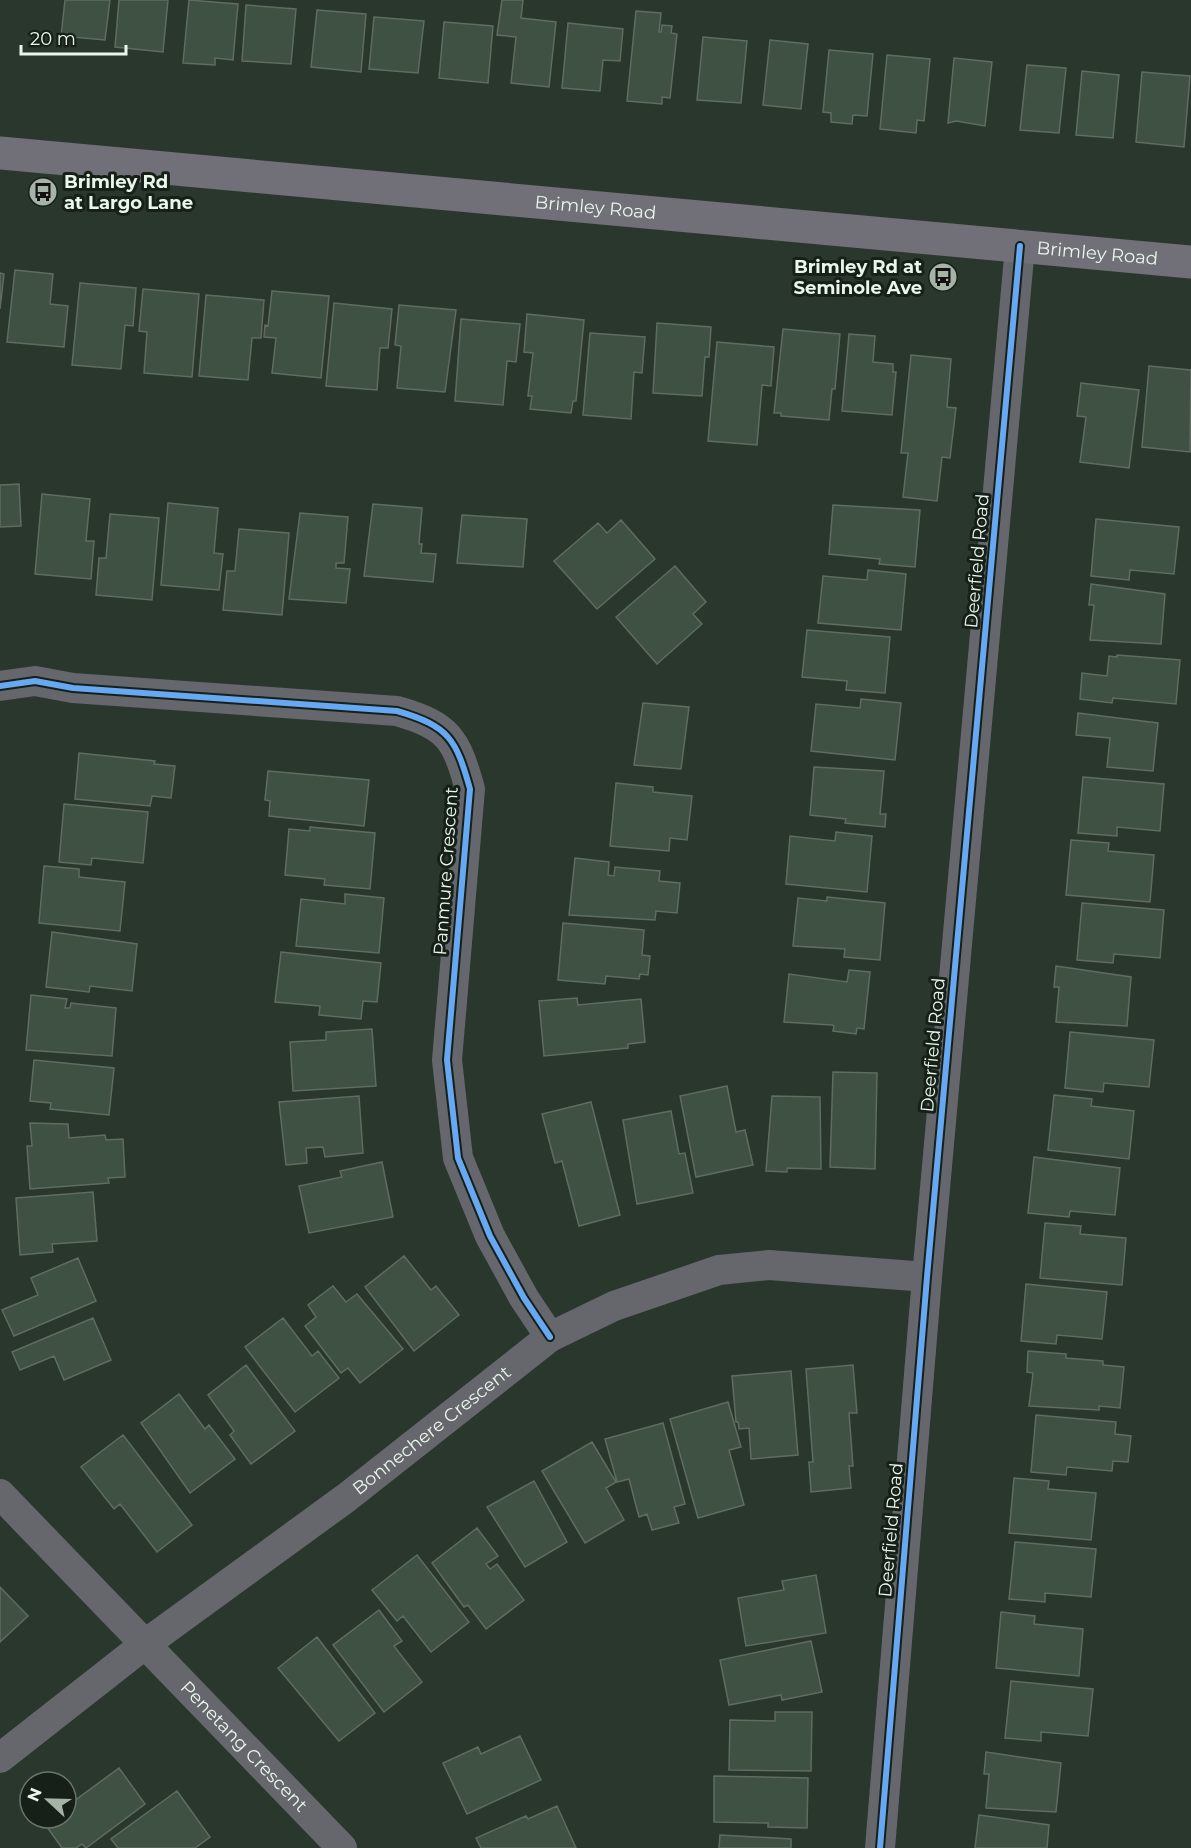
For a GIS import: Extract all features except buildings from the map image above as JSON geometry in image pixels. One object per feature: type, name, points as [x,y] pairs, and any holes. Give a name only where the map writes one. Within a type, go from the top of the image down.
[{"type":"main road","name":"Brimley Road","points":[[0,153],[1191,262]]},
{"type":"street","name":"Deerfield Road","points":[[880,1848],[927,1277],[1020,246]]},
{"type":"street","name":"Panmure Crescent","points":[[0,686],[35,681],[73,688],[397,711],[427,720],[449,737],[460,753],[471,789],[447,1060],[458,1158],[490,1236],[524,1298],[550,1337]]},
{"type":"street","name":"Bonnechere Crescent","points":[[0,1758],[144,1645],[346,1498],[550,1337],[614,1306],[719,1270],[770,1265],[927,1277]]},
{"type":"street","points":[[0,1494],[144,1645]]},
{"type":"street","name":"Penetang Crescent","points":[[144,1645],[342,1848]]},
{"type":"cycle path","points":[[880,1848],[927,1277],[1020,246]]},
{"type":"cycle path","points":[[0,686],[35,681],[73,688],[397,711],[428,722],[448,737],[460,758],[470,789],[447,1060],[458,1158],[490,1236],[524,1298],[550,1337]]},
{"type":"place","name":"Brimley Rd at Largo Lane","points":[[43,192]]},
{"type":"place","name":"Brimley Rd at Seminole Ave","points":[[943,277]]}]
